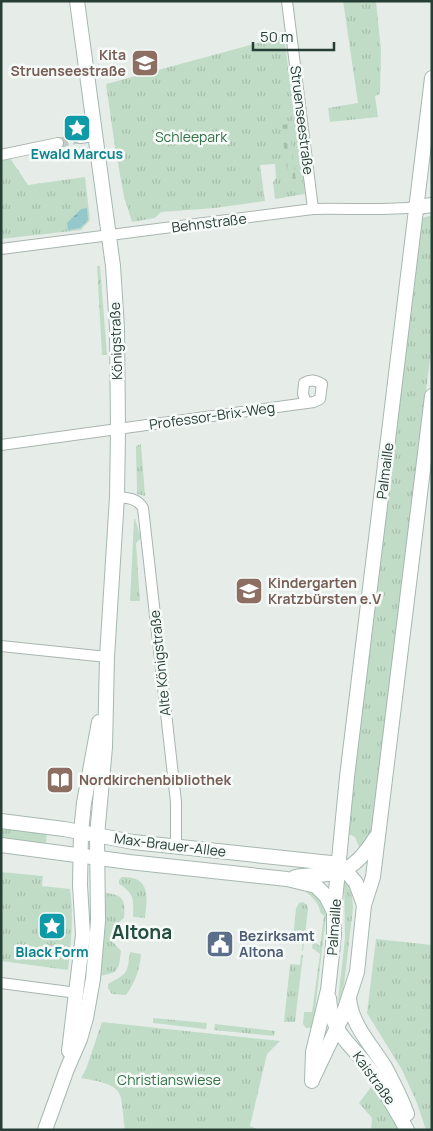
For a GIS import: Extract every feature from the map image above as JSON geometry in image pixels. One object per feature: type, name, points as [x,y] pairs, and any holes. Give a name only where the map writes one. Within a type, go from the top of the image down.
[{"type":"main road","name":"Königstraße","points":[[77,1],[113,266],[117,328],[118,430],[117,497],[107,657],[105,747],[97,836],[97,949],[84,994]]},
{"type":"main road","name":"Palmaille","points":[[432,78],[347,777],[341,868],[334,910],[334,935],[328,990],[313,1052],[312,1081],[337,1020],[350,994],[356,972],[364,905],[372,877],[432,396]]},
{"type":"main road","points":[[417,207],[432,205]]},
{"type":"main road","name":"Königstraße","points":[[84,994],[84,935],[79,855],[84,803],[106,682]]},
{"type":"main road","name":"Max-Brauer-Allee","points":[[1,821],[81,832],[133,842],[341,868]]},
{"type":"main road","points":[[341,868],[352,864],[367,851],[377,834]]},
{"type":"main road","name":"Max-Brauer-Allee","points":[[1,845],[97,858],[287,878],[316,886],[326,896],[334,910]]},
{"type":"main road","name":"Palmaille","points":[[341,868],[359,889],[364,905]]},
{"type":"main road","name":"Max-Brauer-Allee","points":[[287,878],[341,868]]},
{"type":"main road","name":"Palmaille","points":[[328,990],[337,1020]]},
{"type":"main road","points":[[44,1130],[80,1040],[84,994]]},
{"type":"main road","name":"Kaistraße","points":[[350,994],[351,1010],[356,1024],[372,1046],[399,1094],[412,1130]]},
{"type":"main road","name":"Palmaille","points":[[318,1032],[324,1021],[337,1020]]},
{"type":"main road","name":"Kaistraße","points":[[337,1020],[356,1024]]},
{"type":"main road","name":"Kaistraße","points":[[337,1020],[393,1103],[407,1130]]},
{"type":"street","name":"Struenseestraße","points":[[287,1],[313,209]]},
{"type":"street","points":[[80,138],[95,136]]},
{"type":"street","points":[[1,155],[58,143]]},
{"type":"street","name":"Behnstraße","points":[[1,249],[313,209],[355,208],[393,210],[417,207]]},
{"type":"street","name":"Professor-Brix-Weg","points":[[1,445],[306,403]]},
{"type":"street","name":"Alte Königstraße","points":[[117,497],[132,499],[140,503],[142,508],[176,802],[176,846]]},
{"type":"street","points":[[1,646],[107,657]]},
{"type":"street","points":[[1,983],[84,994]]},
{"type":"green space","points":[[343,1],[376,1],[381,50],[380,94],[375,96],[378,117],[330,122],[328,108],[358,103]]},
{"type":"green space","name":"Schleepark","points":[[284,36],[305,194],[275,199],[273,182],[276,178],[275,164],[260,165],[265,201],[215,208],[161,212],[155,218],[132,222],[124,197],[106,84]]},
{"type":"green space","points":[[289,124],[297,189],[290,190],[281,125]]},
{"type":"green space","points":[[10,158],[28,185],[85,177],[90,220],[81,230],[1,239],[1,160]]},
{"type":"green space","points":[[432,216],[432,342],[373,826],[361,852],[355,837],[348,834],[351,783],[422,218]]},
{"type":"green space","points":[[97,266],[100,266],[107,355],[102,355]]},
{"type":"green space","points":[[141,444],[145,496],[137,494],[136,446]]},
{"type":"green space","points":[[134,519],[141,538],[136,543],[140,601],[130,601]]},
{"type":"green space","points":[[1,826],[47,833],[46,843],[1,839]]},
{"type":"green space","points":[[1,872],[43,876],[42,886],[70,889],[72,919],[68,970],[1,961]]},
{"type":"green space","points":[[122,877],[138,880],[145,889],[147,902],[145,918],[133,917],[132,897],[119,884],[119,880]]},
{"type":"green space","points":[[345,881],[351,893],[353,908],[344,985],[339,1002],[345,938]]},
{"type":"green space","points":[[306,890],[320,900],[326,916],[313,1028],[306,1028],[303,1024],[304,1012],[312,1012],[320,954],[312,948],[313,941],[320,946],[324,916],[320,912],[317,903]]},
{"type":"green space","points":[[104,893],[115,895],[122,899],[124,902],[124,918],[113,928],[112,941],[121,951],[119,965],[115,972],[101,976],[104,932]]},
{"type":"green space","points":[[303,902],[307,905],[308,909],[302,951],[303,939],[293,938],[296,908],[299,903]]},
{"type":"green space","points":[[376,939],[432,945],[432,1130],[426,1130],[417,1103],[402,1070],[367,1013]]},
{"type":"green space","points":[[130,952],[141,954],[140,965],[134,981],[126,995],[112,994],[108,984],[125,973]]},
{"type":"green space","points":[[301,955],[303,955],[295,1022],[284,1022],[290,964],[300,965]]},
{"type":"green space","points":[[153,1018],[207,1023],[206,1029],[153,1023]]},
{"type":"green space","name":"Christianswiese","points":[[102,1022],[280,1041],[267,1054],[250,1126],[260,1130],[125,1130],[122,1102],[119,1093],[105,1083],[81,1078],[86,1069]]},
{"type":"green space","points":[[215,1024],[275,1031],[274,1036],[214,1030]]},
{"type":"green space","points":[[371,1087],[388,1104],[399,1130],[371,1130],[372,1118],[359,1103]]},
{"type":"water","points":[[87,208],[88,220],[80,228],[68,230],[67,223],[81,209]]},
{"type":"tunnel","points":[[58,143],[80,138]]},
{"type":"place","name":"Kita Struenseestraße","points":[[145,63]]},
{"type":"place","name":"Ewald Marcus","points":[[77,128]]},
{"type":"place","name":"Kindergarten Kratzbürsten e.V","points":[[249,591]]},
{"type":"place","name":"Nordkirchenbibliothek","points":[[60,780]]},
{"type":"place","name":"Black Form","points":[[52,926]]},
{"type":"place","name":"Bezirksamt Altona","points":[[220,944]]},
{"type":"district","name":"Altona","points":[[142,932]]}]
